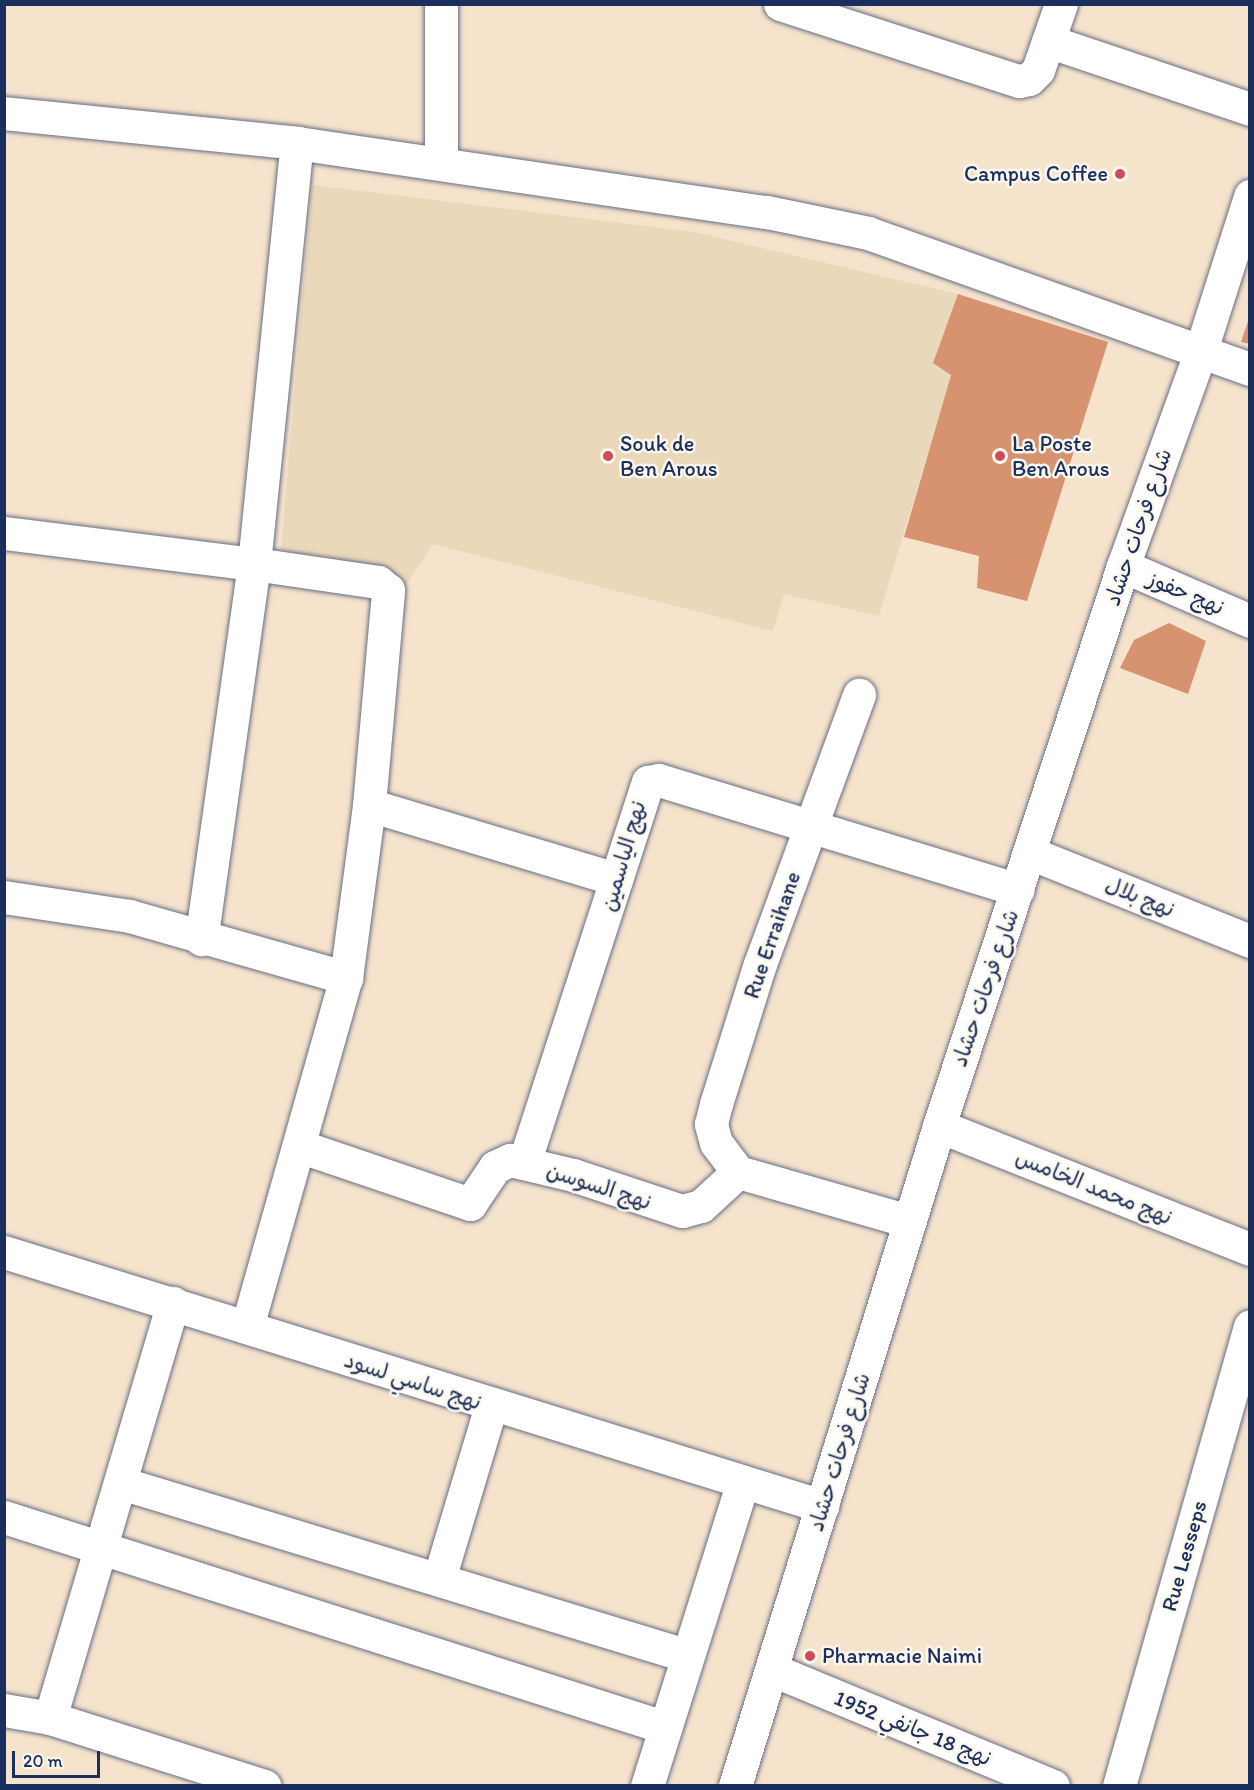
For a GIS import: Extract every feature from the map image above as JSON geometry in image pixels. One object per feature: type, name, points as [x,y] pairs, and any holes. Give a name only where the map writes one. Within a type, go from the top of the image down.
[{"type":"street","points":[[441,4],[441,162]]},
{"type":"street","points":[[780,4],[1019,81],[1029,80],[1038,70],[1061,4]]},
{"type":"street","points":[[1048,41],[1250,109]]},
{"type":"street","points":[[4,113],[297,143],[441,162],[767,212],[867,233],[1250,369]]},
{"type":"street","points":[[201,939],[254,564],[297,143]]},
{"type":"street","name":"شارع فرحات حشاد","points":[[735,1785],[939,1126],[1123,566],[1201,350],[1250,196]]},
{"type":"street","points":[[4,533],[378,582],[388,590],[369,805],[346,978],[247,1327]]},
{"type":"street","name":"نهج حفوز","points":[[1123,566],[1250,621]]},
{"type":"street","name":"Rue Erraihane","points":[[738,1172],[716,1143],[711,1124],[760,964],[859,695]]},
{"type":"street","name":"نهج الياسمين","points":[[524,1163],[616,879],[643,787],[652,780],[1018,890]]},
{"type":"street","points":[[369,805],[616,879]]},
{"type":"street","name":"نهج بلال","points":[[1030,853],[1250,941]]},
{"type":"street","points":[[4,897],[129,916],[201,939],[346,978]]},
{"type":"street","name":"نهج محمد الخامس","points":[[939,1126],[1250,1249]]},
{"type":"street","name":"نهج السوسن","points":[[299,1146],[470,1204],[495,1167],[510,1160],[682,1211],[702,1206],[738,1172]]},
{"type":"street","points":[[738,1172],[909,1221]]},
{"type":"street","name":"نهج ساسي لسود","points":[[4,1252],[173,1303],[490,1406],[822,1506]]},
{"type":"street","points":[[50,1718],[173,1303]]},
{"type":"street","name":"Rue Lesseps","points":[[1119,1785],[1250,1326]]},
{"type":"street","points":[[439,1579],[490,1406]]},
{"type":"street","points":[[647,1785],[685,1655],[743,1482]]},
{"type":"street","points":[[121,1483],[685,1655]]},
{"type":"street","points":[[4,1517],[664,1726]]},
{"type":"street","name":"نهج 18 جانفي 1952","points":[[772,1670],[1053,1785]]},
{"type":"street","points":[[4,1710],[50,1718],[264,1785]]},
{"type":"shaded area","name":"Souk de Ben Arous","points":[[312,185],[694,232],[958,294],[933,362],[951,375],[879,616],[784,594],[773,631],[433,544],[406,585],[281,549]]},
{"type":"building","name":"La Poste Ben Arous","points":[[958,294],[1108,342],[1027,601],[977,588],[979,556],[904,537],[951,375],[933,363]]},
{"type":"building","points":[[1250,318],[1250,344],[1241,342]]},
{"type":"building","points":[[1169,623],[1206,641],[1188,694],[1120,668],[1134,640]]},
{"type":"place","name":"Campus Coffee","points":[[1120,174]]},
{"type":"place","name":"Souk de Ben Arous","points":[[608,456]]},
{"type":"place","name":"La Poste Ben Arous","points":[[1000,456]]},
{"type":"place","name":"Pharmacie Naimi","points":[[810,1656]]}]
